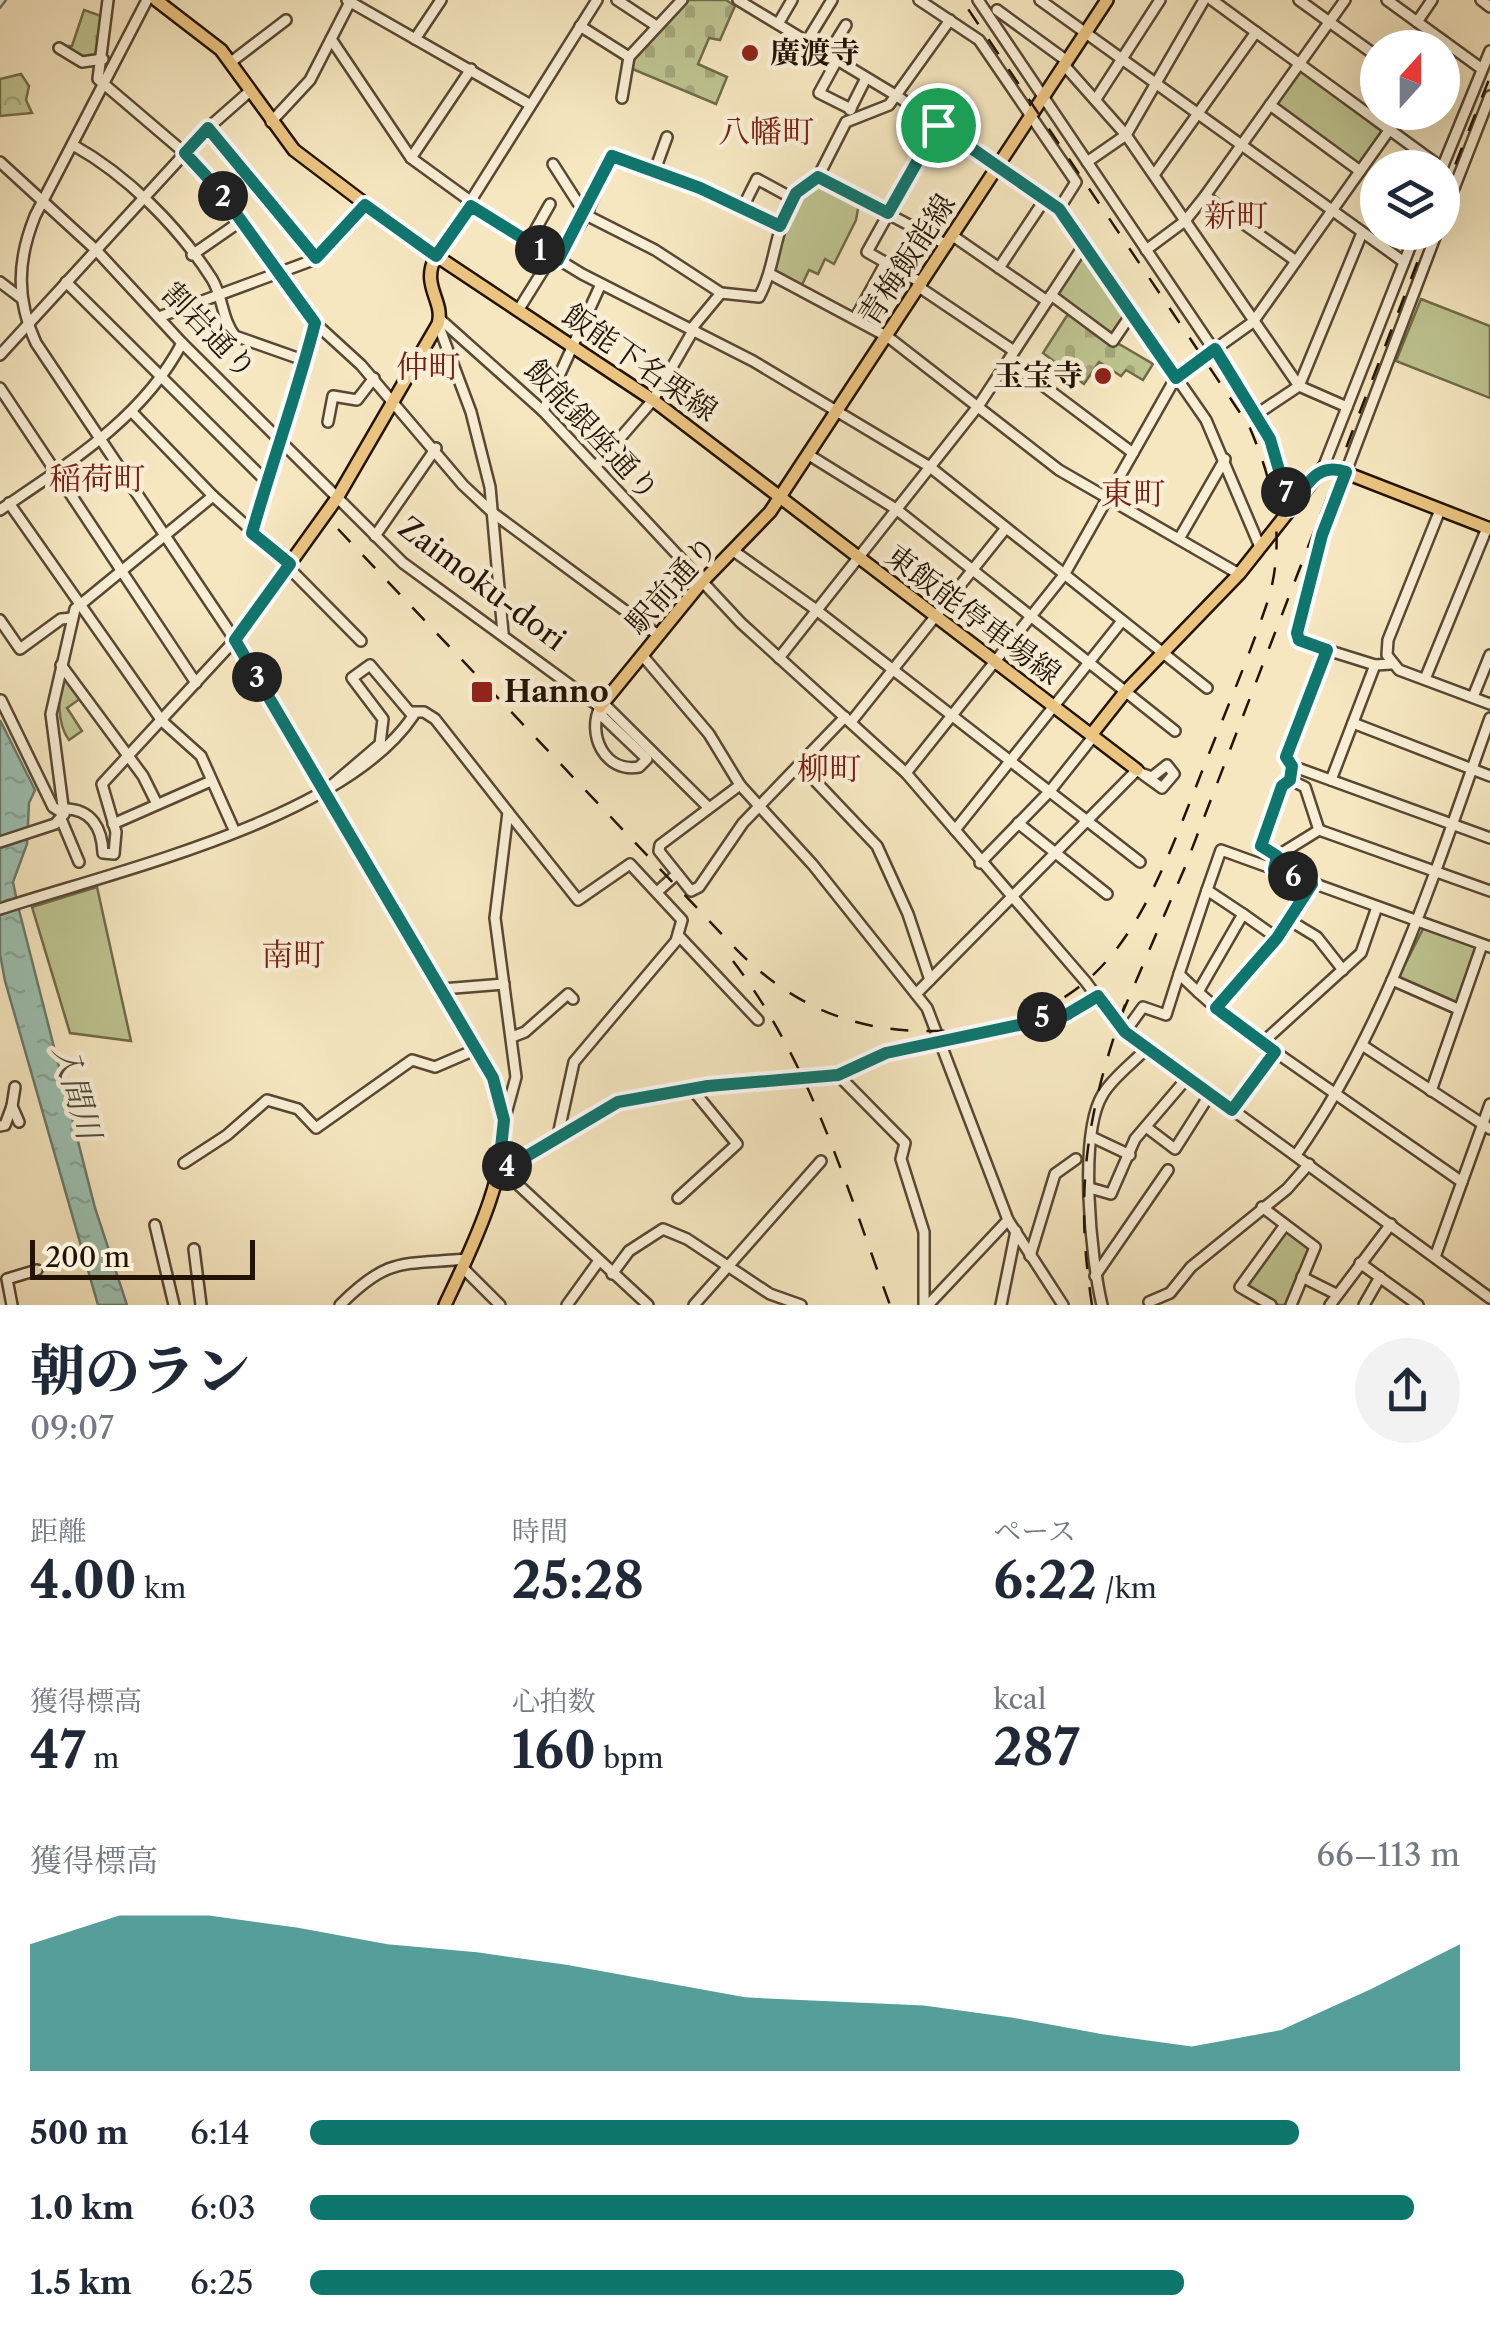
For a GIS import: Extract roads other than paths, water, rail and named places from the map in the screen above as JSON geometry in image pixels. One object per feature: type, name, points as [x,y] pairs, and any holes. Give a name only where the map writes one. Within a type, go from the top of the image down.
[{"type":"main road","name":"飯能下名栗線","points":[[156,0],[231,62],[270,122],[294,150],[436,256],[654,400],[781,496]]},
{"type":"main road","name":"青梅飯能線","points":[[781,496],[1107,0]]},
{"type":"main road","points":[[436,256],[430,289],[439,321],[337,498],[235,640],[478,1049],[499,1094],[504,1120],[499,1166],[465,1263],[445,1305]]},
{"type":"main road","points":[[1092,736],[1126,692],[1239,574],[1322,468],[1346,472],[1488,529]]},
{"type":"main road","name":"駅前通り","points":[[602,705],[701,583],[735,552],[781,496]]},
{"type":"main road","name":"東飯能停車場線","points":[[781,496],[856,559],[1140,772]]},
{"type":"street","points":[[108,0],[98,79],[185,153],[241,220],[315,323],[374,378],[493,513],[658,635]]},
{"type":"street","points":[[0,842],[79,809],[92,818],[102,837],[103,853],[109,856],[118,843],[102,784],[235,640],[164,538],[28,326],[21,298],[22,252],[43,202],[148,0]]},
{"type":"street","points":[[415,39],[441,0]]},
{"type":"street","points":[[436,256],[472,205],[529,104],[597,0]]},
{"type":"street","points":[[617,0],[655,25]]},
{"type":"street","points":[[622,98],[629,57],[682,0]]},
{"type":"street","points":[[739,0],[757,5],[778,24],[897,96],[1059,209],[1176,378],[1226,459],[1260,548]]},
{"type":"street","points":[[778,24],[792,0]]},
{"type":"street","points":[[808,42],[832,0]]},
{"type":"street","points":[[919,0],[984,46],[1032,115],[1076,182],[1059,209]]},
{"type":"street","points":[[978,0],[1066,63],[1126,135],[1299,386],[1347,406]]},
{"type":"street","points":[[994,14],[1008,0]]},
{"type":"street","points":[[1040,0],[1360,232]]},
{"type":"street","points":[[1096,98],[1160,0]]},
{"type":"street","points":[[1087,162],[1126,135],[1204,0]]},
{"type":"street","points":[[1212,0],[1360,108]]},
{"type":"street","points":[[1299,0],[1360,44]]},
{"type":"street","points":[[1146,250],[1186,221],[1345,0]]},
{"type":"street","points":[[1387,0],[1428,30]]},
{"type":"street","points":[[1417,22],[1432,0]]},
{"type":"street","points":[[1480,0],[1490,7]]},
{"type":"street","points":[[270,122],[310,80],[349,1],[529,104]]},
{"type":"street","points":[[994,14],[1042,98],[1257,414],[1278,460],[1290,508]]},
{"type":"street","points":[[231,62],[286,20]]},
{"type":"street","points":[[846,122],[885,108],[950,20]]},
{"type":"street","points":[[846,25],[819,93],[850,109]]},
{"type":"street","points":[[580,26],[629,57]]},
{"type":"street","points":[[1154,176],[1256,32]]},
{"type":"street","points":[[331,39],[411,158],[472,205],[601,284],[753,360],[930,467],[1207,688]]},
{"type":"street","points":[[59,48],[82,62],[103,59]]},
{"type":"street","points":[[1449,150],[1490,51]]},
{"type":"street","points":[[1460,53],[1482,69]]},
{"type":"street","points":[[411,158],[471,69]]},
{"type":"street","points":[[553,164],[578,204],[588,212],[721,293],[759,296],[772,275],[780,226],[792,198],[818,177],[866,78]]},
{"type":"street","points":[[0,355],[208,128],[250,91]]},
{"type":"street","points":[[1460,173],[1490,96]]},
{"type":"street","points":[[906,773],[1064,574],[1176,378],[1253,322],[1360,171],[1270,104]]},
{"type":"street","points":[[938,125],[867,252],[921,285],[1133,453]]},
{"type":"street","points":[[208,128],[316,258]]},
{"type":"street","points":[[1375,150],[1390,130],[1417,150]]},
{"type":"street","points":[[655,170],[667,137]]},
{"type":"street","points":[[72,145],[116,172],[192,255],[220,294],[235,336],[306,362]]},
{"type":"street","points":[[520,309],[588,212],[612,156],[655,170],[780,226]]},
{"type":"street","name":"割岩通り","points":[[0,162],[96,250],[182,343],[337,498]]},
{"type":"street","points":[[818,177],[950,240],[1113,341],[1132,313]]},
{"type":"street","points":[[742,209],[758,179],[792,198]]},
{"type":"street","points":[[1205,196],[1296,262]]},
{"type":"street","points":[[999,268],[1045,199]]},
{"type":"street","points":[[528,242],[550,204]]},
{"type":"street","points":[[159,317],[316,258],[365,205]]},
{"type":"street","points":[[192,255],[241,220]]},
{"type":"street","points":[[1257,414],[1299,386],[1360,238]]},
{"type":"street","points":[[779,658],[978,405],[1084,245]]},
{"type":"street","points":[[1387,250],[1404,262]]},
{"type":"street","points":[[1322,468],[1409,250]]},
{"type":"street","points":[[1430,250],[1322,535],[1297,633],[1299,640],[1375,665],[1391,664],[1490,704]]},
{"type":"street","points":[[856,317],[886,262]]},
{"type":"street","points":[[772,275],[888,336],[1050,464],[1106,501],[1239,574]]},
{"type":"street","points":[[0,282],[21,298]]},
{"type":"street","points":[[66,282],[267,482]]},
{"type":"street","points":[[543,411],[601,284]]},
{"type":"street","points":[[596,466],[654,400],[693,328],[721,293]]},
{"type":"street","points":[[439,321],[471,412],[493,513],[503,633]]},
{"type":"street","name":"飯能銀座通り","points":[[439,321],[543,411],[701,583],[906,773],[1125,1032],[1391,1224],[1489,1301]]},
{"type":"street","points":[[252,533],[315,323]]},
{"type":"street","points":[[182,343],[162,381],[132,412],[100,440],[5,507],[162,720],[200,756],[234,832]]},
{"type":"street","points":[[328,422],[333,396],[357,400],[374,378]]},
{"type":"street","points":[[0,388],[196,682]]},
{"type":"street","points":[[132,412],[361,641]]},
{"type":"street","points":[[375,536],[436,448]]},
{"type":"street","points":[[809,455],[896,510],[1175,731]]},
{"type":"street","points":[[1179,539],[1226,459]]},
{"type":"street","points":[[79,862],[61,816],[50,728],[72,618],[78,605],[213,496]]},
{"type":"street","name":"Zaimoku-dori","points":[[337,498],[403,563],[602,705]]},
{"type":"street","points":[[1391,664],[1388,640],[1440,510]]},
{"type":"street","points":[[740,785],[660,845],[658,851],[691,890],[700,888],[758,807],[892,671],[1006,528]]},
{"type":"street","points":[[1424,679],[1488,529]]},
{"type":"street","points":[[735,552],[815,609],[1140,862]]},
{"type":"street","points":[[0,620],[20,650],[61,619],[72,618]]},
{"type":"street","points":[[955,830],[1122,622]]},
{"type":"street","points":[[1327,650],[1286,757],[1292,766],[1490,838]]},
{"type":"street","points":[[642,655],[708,734],[740,785],[813,865],[916,994],[942,1043],[1008,1220],[1063,1305]]},
{"type":"street","points":[[1472,697],[1490,655]]},
{"type":"street","points":[[62,665],[157,804]]},
{"type":"street","points":[[325,791],[376,750],[383,735],[383,719],[353,682],[354,674],[370,665],[413,712],[424,712],[435,719],[578,900],[630,864],[682,920],[678,935],[574,1062],[558,1135]]},
{"type":"street","points":[[1331,780],[1375,665]]},
{"type":"street","points":[[1,700],[61,816]]},
{"type":"street","points":[[602,705],[603,717],[647,759],[639,768],[622,766],[598,746],[593,730],[602,705]]},
{"type":"street","points":[[602,705],[708,807]]},
{"type":"street","points":[[0,909],[280,815],[325,791],[388,744],[413,712]]},
{"type":"street","points":[[1296,1155],[1337,1096],[1418,922],[1490,718]]},
{"type":"street","points":[[1353,724],[1490,776]]},
{"type":"street","points":[[980,863],[1050,791],[1092,736]]},
{"type":"street","points":[[800,765],[877,846],[908,914],[930,980]]},
{"type":"street","points":[[1277,856],[1262,849],[1262,842],[1282,786],[1290,780],[1292,766]]},
{"type":"street","points":[[916,994],[1053,852],[1140,772]]},
{"type":"street","points":[[1290,780],[1305,787],[1319,830]]},
{"type":"street","points":[[113,824],[211,781]]},
{"type":"street","points":[[504,1120],[515,1089],[512,1037],[495,918],[508,812]]},
{"type":"street","points":[[1018,823],[1107,894]]},
{"type":"street","points":[[1274,869],[1277,856],[1319,830]]},
{"type":"street","points":[[1319,830],[1490,891]]},
{"type":"street","points":[[1125,1032],[1144,1007],[1166,1015],[1221,850],[1486,946],[1458,1009],[1431,1091]]},
{"type":"street","points":[[657,892],[676,874]]},
{"type":"street","points":[[1216,1008],[1277,938],[1312,884]]},
{"type":"street","points":[[1207,890],[1277,938]]},
{"type":"street","points":[[1262,1043],[1361,953],[1377,906]]},
{"type":"street","points":[[1198,992],[1243,914]]},
{"type":"street","points":[[1289,920],[1316,936],[1343,970]]},
{"type":"street","points":[[678,935],[758,1020]]},
{"type":"street","points":[[1179,974],[1262,1043],[1462,1182]]},
{"type":"street","points":[[1392,980],[1458,1009]]},
{"type":"street","points":[[442,989],[504,984]]},
{"type":"street","points":[[512,1037],[525,1032],[568,994],[573,999]]},
{"type":"street","points":[[499,1166],[510,1166],[618,1102],[692,1089],[838,1075],[886,1053],[942,1043],[1034,1018],[1066,1015],[1098,996]]},
{"type":"street","points":[[1362,1044],[1486,1128]]},
{"type":"street","points":[[1102,1305],[1095,1276],[1090,1188],[1094,1138],[1102,1095],[1147,1048]]},
{"type":"street","points":[[184,1163],[227,1135],[267,1100],[298,1109],[316,1128],[412,1060],[435,1066],[478,1049]]},
{"type":"street","points":[[1232,1110],[1275,1052]]},
{"type":"street","points":[[838,1075],[904,1143],[901,1159],[924,1232],[926,1305]]},
{"type":"street","points":[[1090,1188],[1111,1194],[1146,1127],[1188,1078]]},
{"type":"street","points":[[0,1126],[5,1125],[15,1087]]},
{"type":"street","points":[[678,1198],[737,1144],[692,1089]]},
{"type":"street","points":[[1146,1127],[1175,1149],[1210,1094]]},
{"type":"street","points":[[1435,1257],[1486,1128],[1490,1104]]},
{"type":"street","points":[[12,1106],[19,1122]]},
{"type":"street","points":[[1094,1138],[1130,1154]]},
{"type":"street","points":[[1030,1256],[1055,1174],[1076,1159]]},
{"type":"street","points":[[694,1305],[821,1161]]},
{"type":"street","points":[[1150,1304],[1170,1293],[1192,1267],[1309,1164]]},
{"type":"street","points":[[499,1166],[648,1305]]},
{"type":"street","points":[[1095,1276],[1168,1170]]},
{"type":"street","points":[[1262,1207],[1315,1247],[1291,1305]]},
{"type":"street","points":[[926,1305],[1008,1220]]},
{"type":"street","points":[[1271,1305],[1240,1287],[1285,1224]]},
{"type":"street","points":[[1330,1305],[1391,1224]]},
{"type":"street","points":[[154,1225],[174,1305]]},
{"type":"street","points":[[612,1274],[629,1251],[660,1229],[730,1265],[770,1294],[801,1305]]},
{"type":"street","points":[[1001,1305],[1016,1231]]},
{"type":"street","points":[[194,1248],[201,1305]]},
{"type":"street","points":[[568,1305],[598,1262]]},
{"type":"street","points":[[340,1305],[368,1277],[387,1267],[465,1263],[500,1305]]},
{"type":"street","points":[[1360,1263],[1418,1305]]},
{"type":"street","points":[[12,1305],[7,1279],[37,1270]]},
{"type":"street","points":[[1302,1277],[1336,1294]]},
{"type":"street","points":[[1364,1305],[1380,1277]]},
{"type":"water","name":"入間川","points":[[0,720],[35,790],[29,803],[27,844],[13,882],[18,906],[95,1208],[127,1305],[98,1305],[5,981],[0,954]]},
{"type":"waterway","name":"入間川","points":[[0,8],[6,0]]},
{"type":"railway","points":[[338,529],[733,946],[798,998],[821,1010],[872,1026],[928,1031],[988,1026],[1038,1011],[1077,988],[1110,958],[1136,920],[1179,830],[1270,594],[1276,550],[1274,508],[1265,467],[1249,426],[962,0]]},
{"type":"railway","points":[[1460,153],[1490,77]]},
{"type":"railway","points":[[1121,1016],[1185,867],[1422,250]]},
{"type":"railway","points":[[733,961],[760,1000],[805,1083],[842,1171],[890,1305]]},
{"type":"railway","points":[[1092,1305],[1084,1224],[1088,1151],[1102,1079],[1126,1002]]},
{"type":"place","name":"廣渡寺","points":[[750,53]]},
{"type":"place","name":"玉宝寺","points":[[1103,376]]},
{"type":"place","name":"Hanno","points":[[482,692]]},
{"type":"district","name":"八幡町","points":[[766,132]]},
{"type":"district","name":"新町","points":[[1236,216]]},
{"type":"district","name":"仲町","points":[[428,367]]},
{"type":"district","name":"稲荷町","points":[[97,479]]},
{"type":"district","name":"東町","points":[[1133,494]]},
{"type":"district","name":"柳町","points":[[829,769]]},
{"type":"district","name":"南町","points":[[293,955]]}]
